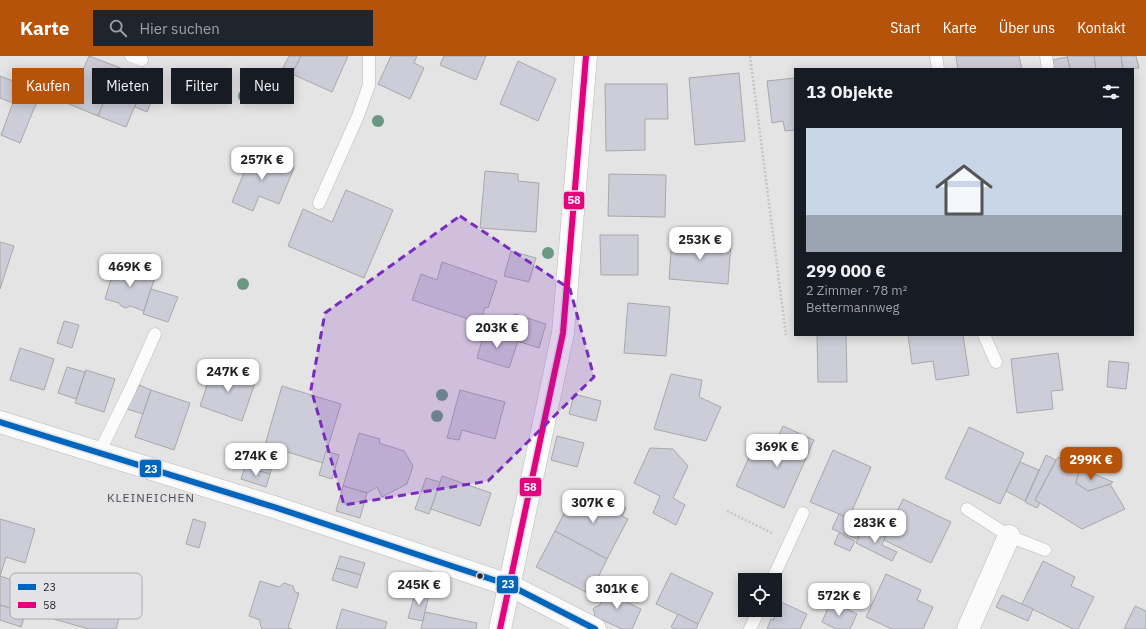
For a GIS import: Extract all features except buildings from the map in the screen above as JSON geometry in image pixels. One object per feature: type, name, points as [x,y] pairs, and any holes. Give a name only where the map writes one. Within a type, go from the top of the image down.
[{"type":"street","points":[[500,629],[563,333],[586,56]]},
{"type":"street","points":[[0,422],[274,507],[509,585],[595,629]]},
{"type":"street","points":[[968,629],[1009,536]]},
{"type":"lane","points":[[319,203],[358,116],[370,85],[369,56]]},
{"type":"lane","points":[[936,56],[938,68]]},
{"type":"lane","points":[[1046,56],[1048,68]]},
{"type":"lane","points":[[99,453],[155,334]]},
{"type":"lane","points":[[984,336],[996,362]]},
{"type":"lane","points":[[967,510],[1009,536],[1044,550]]},
{"type":"lane","points":[[775,573],[803,513]]},
{"type":"lane","points":[[750,629],[756,617]]},
{"type":"path","points":[[750,56],[786,335]]},
{"type":"path","points":[[727,511],[776,534]]},
{"type":"highlighted area","points":[[460,216],[570,289],[594,377],[488,481],[344,505],[311,389],[325,313]]},
{"type":"transit line","name":"58","points":[[500,629],[563,333],[586,56]]},
{"type":"transit line","name":"23","points":[[0,422],[274,507],[509,585],[595,629]]},
{"type":"district","name":"KLEINEICHEN","points":[[151,497]]}]
